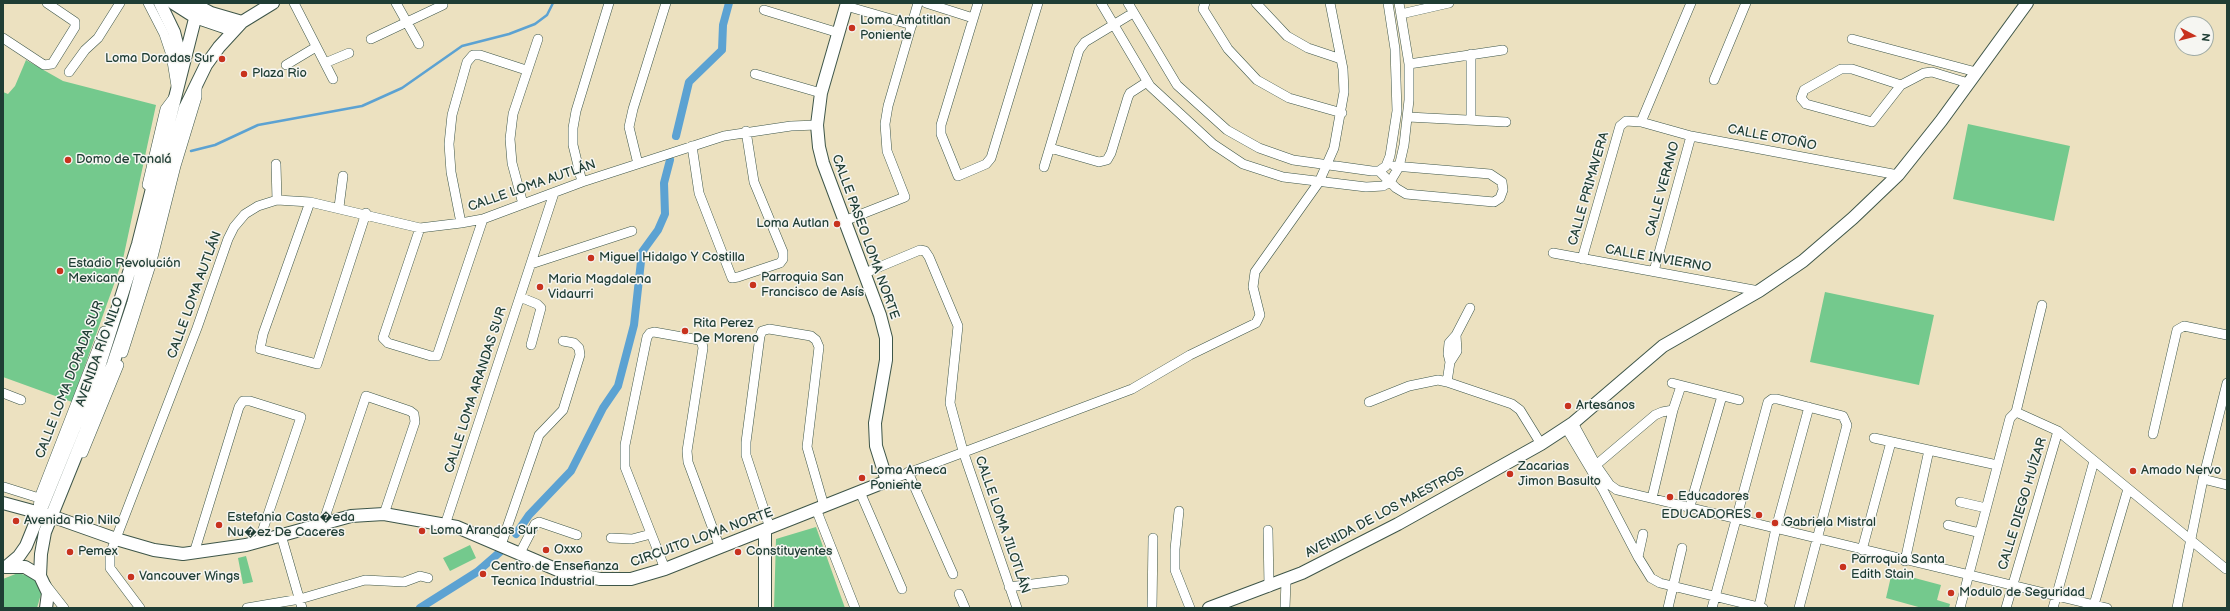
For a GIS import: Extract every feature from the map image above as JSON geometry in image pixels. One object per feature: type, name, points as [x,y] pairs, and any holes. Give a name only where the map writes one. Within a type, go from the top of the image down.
[{"type":"street","points":[[3,38],[44,65],[48,66],[75,27],[75,22],[47,3]]},
{"type":"street","points":[[68,72],[85,50],[98,38],[120,3]]},
{"type":"street","points":[[148,3],[164,34],[171,56],[175,93]]},
{"type":"street","points":[[160,3],[174,32],[182,68]]},
{"type":"street","points":[[173,3],[196,7],[226,18],[238,26]]},
{"type":"street","name":"AVENIDA RÍO NILO","points":[[46,608],[48,593],[43,580],[43,543],[51,516],[115,356],[145,261],[185,108],[206,65],[238,26],[273,3]]},
{"type":"street","points":[[294,3],[333,79]]},
{"type":"street","points":[[396,3],[419,44]]},
{"type":"street","points":[[582,182],[573,145],[573,128],[576,111],[609,3]]},
{"type":"street","points":[[638,164],[629,127],[666,3]]},
{"type":"street","points":[[844,221],[905,197],[887,151],[885,124],[888,106],[918,3]]},
{"type":"street","points":[[926,3],[973,18]]},
{"type":"street","points":[[978,3],[941,126],[941,134],[958,176],[989,162],[1038,3]]},
{"type":"street","points":[[1101,3],[1147,82],[1171,107],[1214,144],[1243,164],[1283,177],[1350,186],[1377,187],[1390,182],[1399,167],[1408,117],[1409,64],[1399,3]]},
{"type":"street","points":[[1128,3],[1178,85],[1227,130],[1259,148],[1292,160],[1363,171],[1383,167],[1399,167],[1490,174],[1502,182],[1503,190],[1500,198],[1494,202],[1406,194],[1390,182],[1383,167],[1394,139],[1398,81],[1388,3]]},
{"type":"street","points":[[1205,3],[1203,9],[1228,49],[1257,80],[1289,98],[1342,114]]},
{"type":"street","points":[[1256,3],[1287,36],[1308,48],[1341,59]]},
{"type":"street","name":"CIRCUITO LOMA NORTE","points":[[3,503],[39,512],[116,539],[154,550],[183,554],[259,541],[351,516],[384,514],[457,527],[560,571],[600,579],[631,579],[665,569],[908,472],[1073,412],[1132,388],[1190,355],[1256,323],[1260,315],[1252,287],[1255,272],[1319,182],[1334,148],[1342,114],[1344,92],[1341,59],[1330,3]]},
{"type":"street","points":[[1400,14],[1449,3]]},
{"type":"street","points":[[1641,122],[1691,3]]},
{"type":"street","points":[[1714,80],[1746,3]]},
{"type":"street","name":"AVENIDA DE LOS MAESTROS","points":[[1209,608],[1286,581],[1398,524],[1541,444],[1570,426],[1662,346],[1759,291],[1803,261],[1853,218],[1898,175],[1941,122],[1963,81],[1976,72],[2027,3]]},
{"type":"street","points":[[847,4],[912,25]]},
{"type":"street","name":"CALLE PASEO LOMA NORTE","points":[[847,4],[821,93],[817,125],[819,147],[823,163],[880,314],[886,338],[886,360],[875,423],[876,446],[887,481]]},
{"type":"street","points":[[371,39],[442,5]]},
{"type":"street","name":"AVENIDA RÍO NILO","points":[[4,567],[19,556],[26,546],[99,367],[122,286],[138,244],[196,7]]},
{"type":"street","points":[[764,10],[839,33]]},
{"type":"street","points":[[1044,167],[1079,50],[1084,42],[1133,13]]},
{"type":"street","points":[[523,204],[512,163],[510,139],[513,114],[526,70],[538,39]]},
{"type":"street","points":[[1852,39],[1976,72]]},
{"type":"street","points":[[286,65],[316,47]]},
{"type":"street","points":[[1409,64],[1503,50]]},
{"type":"street","points":[[325,63],[349,53]]},
{"type":"street","points":[[1471,54],[1471,120]]},
{"type":"street","points":[[461,223],[451,172],[449,144],[452,115],[467,62],[473,55],[480,55],[526,70]]},
{"type":"street","points":[[1901,85],[1852,69],[1841,69],[1804,90],[1801,98],[1806,104],[1872,122],[1901,85],[1928,72],[1963,81]]},
{"type":"street","points":[[755,74],[821,93]]},
{"type":"street","points":[[1050,148],[1099,162],[1107,160],[1111,153],[1130,93],[1147,82]]},
{"type":"street","points":[[1408,117],[1506,122]]},
{"type":"street","name":"CALLE PRIMAVERA","points":[[1582,259],[1620,126],[1626,121],[1641,122]]},
{"type":"street","name":"CALLE OTOÑO","points":[[1641,122],[1691,136],[1898,175]]},
{"type":"street","name":"CALLE LOMA AUTLÁN","points":[[140,608],[110,568],[110,554],[197,328],[228,239],[234,227],[246,214],[258,206],[277,200],[310,202],[339,207],[420,228],[461,223],[483,219],[582,182],[692,146],[723,132],[817,125]]},
{"type":"street","points":[[692,146],[699,193],[732,278],[780,262],[783,258],[783,252],[754,182],[746,131]]},
{"type":"street","name":"CALLE VERANO","points":[[1654,271],[1691,136]]},
{"type":"street","points":[[276,164],[277,200]]},
{"type":"street","points":[[339,207],[343,176]]},
{"type":"street","name":"CALLE LOMA ARANDAS SUR","points":[[445,525],[554,193]]},
{"type":"street","points":[[310,202],[263,334],[260,349],[317,364],[366,213]]},
{"type":"street","points":[[420,228],[383,338],[388,343],[431,356],[437,356],[483,219]]},
{"type":"street","points":[[531,264],[632,231]]},
{"type":"street","name":"CALLE LOMA JILOTLÁN","points":[[865,273],[920,250],[925,251],[958,326],[950,403],[963,451],[1017,608]]},
{"type":"street","name":"CALLE INVIERNO","points":[[1553,253],[1759,291]]},
{"type":"street","name":"CALLE LOMA DORADA SUR","points":[[39,512],[39,498],[122,286]]},
{"type":"street","points":[[520,296],[538,304],[541,308],[531,345]]},
{"type":"street","points":[[1960,608],[2010,418],[2016,412],[2042,305]]},
{"type":"street","points":[[1447,382],[1450,362],[1448,354],[1449,343],[1456,335],[1470,308]]},
{"type":"street","points":[[2153,434],[2176,330],[2179,327],[2184,326],[2227,335]]},
{"type":"street","points":[[765,608],[768,529],[746,454],[746,442],[760,336],[762,331],[769,329],[811,336],[816,340],[819,347],[807,447],[820,507],[855,608]]},
{"type":"street","points":[[665,569],[628,476],[625,458],[627,438],[647,337],[650,333],[699,340],[702,343],[703,348],[687,451],[688,462],[720,548]]},
{"type":"street","points":[[501,545],[539,435],[563,410],[580,355],[579,348],[574,343],[563,341]]},
{"type":"street","points":[[1369,402],[1409,386],[1438,380],[1447,382],[1512,404],[1520,410],[1541,444]]},
{"type":"street","points":[[1672,383],[1739,400]]},
{"type":"street","points":[[2178,608],[2204,480],[2227,383]]},
{"type":"street","points":[[1652,498],[1673,410],[1681,386]]},
{"type":"street","points":[[3,393],[21,400]]},
{"type":"street","points":[[323,523],[366,396],[410,411],[414,414],[415,422],[384,514]]},
{"type":"street","points":[[1690,506],[1722,396]]},
{"type":"street","points":[[1712,608],[1768,402],[1772,398],[1843,416],[1847,425],[1799,608]]},
{"type":"street","points":[[194,553],[239,407],[243,401],[250,401],[301,417],[259,541]]},
{"type":"street","points":[[1570,426],[1596,465],[1638,557],[1651,578],[1656,582],[1761,608],[1776,528],[1809,407]]},
{"type":"street","points":[[1596,465],[1655,415],[1673,410]]},
{"type":"street","points":[[2016,412],[2058,431],[2226,569]]},
{"type":"street","points":[[1570,426],[1606,488],[1690,506],[1905,561],[2056,595],[2093,606],[2107,608]]},
{"type":"street","name":"CALLE DIEGO HUÍZAR","points":[[2006,608],[2058,431]]},
{"type":"street","points":[[1874,438],[1997,465]]},
{"type":"street","points":[[1862,550],[1891,442]]},
{"type":"street","points":[[1905,561],[1929,450]]},
{"type":"street","points":[[2053,608],[2094,460]]},
{"type":"street","points":[[908,472],[953,574]]},
{"type":"street","points":[[2204,480],[2227,485]]},
{"type":"street","points":[[4,487],[39,498]]},
{"type":"street","points":[[2093,606],[2128,489]]},
{"type":"street","points":[[860,492],[902,589]]},
{"type":"street","points":[[1960,502],[1986,508]]},
{"type":"street","points":[[1179,511],[1175,549],[1175,570],[1190,608]]},
{"type":"street","points":[[520,553],[535,524],[539,522],[577,535]]},
{"type":"street","points":[[1948,525],[1980,534]]},
{"type":"street","points":[[1268,530],[1268,587]]},
{"type":"street","points":[[611,538],[632,539],[651,534]]},
{"type":"street","points":[[1638,557],[1643,534]]},
{"type":"street","points":[[281,535],[301,604]]},
{"type":"street","points":[[1152,608],[1153,538]]},
{"type":"street","points":[[1668,608],[1682,548]]},
{"type":"street","points":[[4,567],[25,566],[43,580],[64,608]]},
{"type":"street","points":[[247,608],[301,604],[364,580],[404,582],[420,576],[428,578]]},
{"type":"street","points":[[1009,586],[1064,580]]},
{"type":"street","points":[[1285,608],[1286,581]]},
{"type":"street","points":[[959,594],[965,608]]},
{"type":"green space","points":[[26,60],[63,81],[156,105],[123,259],[72,402],[3,377],[3,92],[8,94],[15,86]]},
{"type":"green space","points":[[1968,124],[2070,146],[2054,221],[1953,199]]},
{"type":"green space","points":[[1825,292],[1934,315],[1919,385],[1810,362]]},
{"type":"green space","points":[[816,527],[845,608],[774,608],[776,539]]},
{"type":"green space","points":[[470,545],[476,558],[450,571],[443,558]]},
{"type":"green space","points":[[246,556],[253,582],[243,584],[238,558]]},
{"type":"green space","points":[[1892,572],[1941,585],[1937,600],[1950,604],[1949,608],[1922,608],[1886,598]]},
{"type":"green space","points":[[18,573],[32,577],[38,584],[41,594],[37,608],[3,608],[3,579]]},
{"type":"waterway","points":[[191,151],[215,145],[258,125],[362,106],[402,88],[462,46],[509,34],[535,24],[547,15],[553,3]]},
{"type":"waterway","points":[[676,136],[689,82],[722,50],[723,25],[729,3]]},
{"type":"waterway","points":[[516,534],[529,515],[571,471],[603,408],[618,386],[634,325],[642,252],[658,230],[665,214],[664,183],[670,160]]},
{"type":"waterway","points":[[420,608],[477,572],[500,552]]},
{"type":"place","name":"Loma Amatitlan Poniente","points":[[852,28]]},
{"type":"place","name":"Loma Doradas Sur","points":[[222,59]]},
{"type":"place","name":"Plaza Rio","points":[[244,74]]},
{"type":"place","name":"Domo de Tonalá","points":[[68,160]]},
{"type":"place","name":"Loma Autlan","points":[[837,224]]},
{"type":"place","name":"Miguel Hidalgo Y Costilla","points":[[591,258]]},
{"type":"place","name":"Estadio Revolución Mexicana","points":[[60,271]]},
{"type":"place","name":"Parroquia San Francisco de Asís","points":[[753,285]]},
{"type":"place","name":"Maria Magdalena Vidaurri","points":[[540,287]]},
{"type":"place","name":"Rita Perez De Moreno","points":[[685,331]]},
{"type":"place","name":"Artesanos","points":[[1568,406]]},
{"type":"place","name":"Amado Nervo","points":[[2133,471]]},
{"type":"place","name":"Zacarias Jimon Basulto","points":[[1510,474]]},
{"type":"place","name":"Loma Ameca Poniente","points":[[862,478]]},
{"type":"place","name":"Educadores","points":[[1670,497]]},
{"type":"place","name":"EDUCADORES","points":[[1759,515]]},
{"type":"place","name":"Avenida Rio Nilo","points":[[16,521]]},
{"type":"place","name":"Gabriela Mistral","points":[[1775,523]]},
{"type":"place","name":"Estefania Casta�eda Nu�ez De Caceres","points":[[219,525]]},
{"type":"place","name":"Loma Arandas Sur","points":[[422,531]]},
{"type":"place","name":"Oxxo","points":[[546,550]]},
{"type":"place","name":"Pemex","points":[[70,552]]},
{"type":"place","name":"Constituyentes","points":[[738,552]]},
{"type":"place","name":"Parroquia Santa Edith Stain","points":[[1843,567]]},
{"type":"place","name":"Centro de Enseñanza Tecnica Industrial","points":[[483,574]]},
{"type":"place","name":"Vancouver Wings","points":[[131,577]]},
{"type":"place","name":"Modulo de Seguridad","points":[[1951,593]]}]
